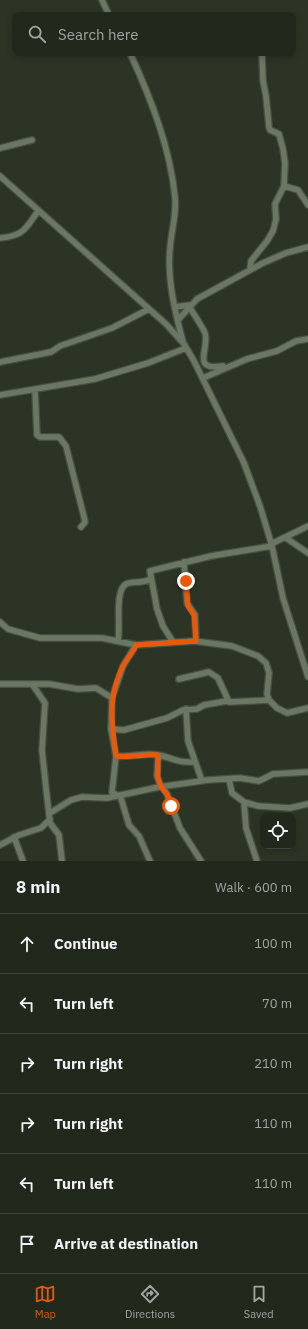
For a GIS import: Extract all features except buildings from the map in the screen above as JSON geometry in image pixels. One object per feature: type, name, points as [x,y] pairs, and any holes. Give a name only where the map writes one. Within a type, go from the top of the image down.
[{"type":"street","points":[[102,0],[108,12]]},
{"type":"street","points":[[131,56],[157,120],[170,163],[176,205],[170,249],[175,307],[185,346],[203,378],[244,463],[260,506],[271,545],[283,598],[308,677]]},
{"type":"street","points":[[250,270],[251,261],[273,231],[276,219],[275,204],[284,186],[286,164],[284,149],[279,134],[270,130],[269,126],[263,81],[262,56]]},
{"type":"street","points":[[0,148],[32,140]]},
{"type":"street","points":[[0,176],[149,309],[185,346]]},
{"type":"street","points":[[284,186],[298,190],[308,205]]},
{"type":"street","points":[[0,238],[14,236],[23,232],[38,211]]},
{"type":"street","points":[[178,320],[189,305],[197,299],[274,257],[308,248]]},
{"type":"street","points":[[175,307],[189,305]]},
{"type":"street","points":[[189,305],[204,333],[206,343],[202,356],[205,363],[214,368],[227,367]]},
{"type":"street","points":[[0,362],[51,352],[60,346],[107,330],[149,309]]},
{"type":"street","points":[[203,378],[253,356],[277,351],[296,340],[308,339]]},
{"type":"street","points":[[0,395],[95,379],[123,371],[185,346]]},
{"type":"street","points":[[35,390],[37,435],[40,437],[58,437],[66,446],[84,517],[84,522],[81,526]]},
{"type":"street","points":[[172,642],[162,623],[154,597],[151,570],[271,545],[308,526]]},
{"type":"street","points":[[286,538],[308,553]]},
{"type":"street","points":[[184,562],[188,603],[194,615],[196,641]]},
{"type":"street","points":[[118,641],[119,596],[121,588],[127,584],[139,583],[151,579]]},
{"type":"street","points":[[0,622],[8,629],[36,638],[102,638],[136,645],[155,645],[172,642],[196,641],[226,644],[258,656],[266,663],[268,670],[266,690],[269,700],[277,708],[287,713],[308,708]]},
{"type":"street","points":[[136,645],[123,666],[112,698],[111,729],[116,756],[112,792],[119,796],[129,825],[139,836],[150,861]]},
{"type":"street","points":[[179,679],[206,672],[214,673],[222,685],[227,701]]},
{"type":"street","points":[[0,684],[60,685],[78,689],[96,688],[112,698]]},
{"type":"street","points":[[32,684],[45,703],[42,750],[50,824],[59,835],[62,861]]},
{"type":"street","points":[[111,729],[124,730],[169,717],[186,709],[196,709],[204,705],[227,701],[234,703],[269,700]]},
{"type":"street","points":[[186,709],[188,741],[202,781]]},
{"type":"street","points":[[116,756],[127,757],[142,754],[158,755],[179,762],[195,762]]},
{"type":"street","points":[[158,755],[157,776],[167,794],[180,828],[201,861]]},
{"type":"street","points":[[0,845],[14,837],[41,828],[50,816],[71,800],[82,797],[103,799],[162,787],[202,781],[246,778],[259,781],[264,780],[269,775],[280,772],[308,772]]},
{"type":"street","points":[[229,779],[232,793],[244,802],[290,808],[308,804]]},
{"type":"street","points":[[244,802],[246,828],[257,861]]},
{"type":"street","points":[[14,837],[23,861]]},
{"type":"route","points":[[171,806],[167,794],[161,787],[158,778],[158,755],[142,754],[127,757],[116,756],[111,729],[111,709],[114,690],[123,666],[136,645],[155,645],[184,640],[196,641],[194,613],[188,606],[186,581]]}]
